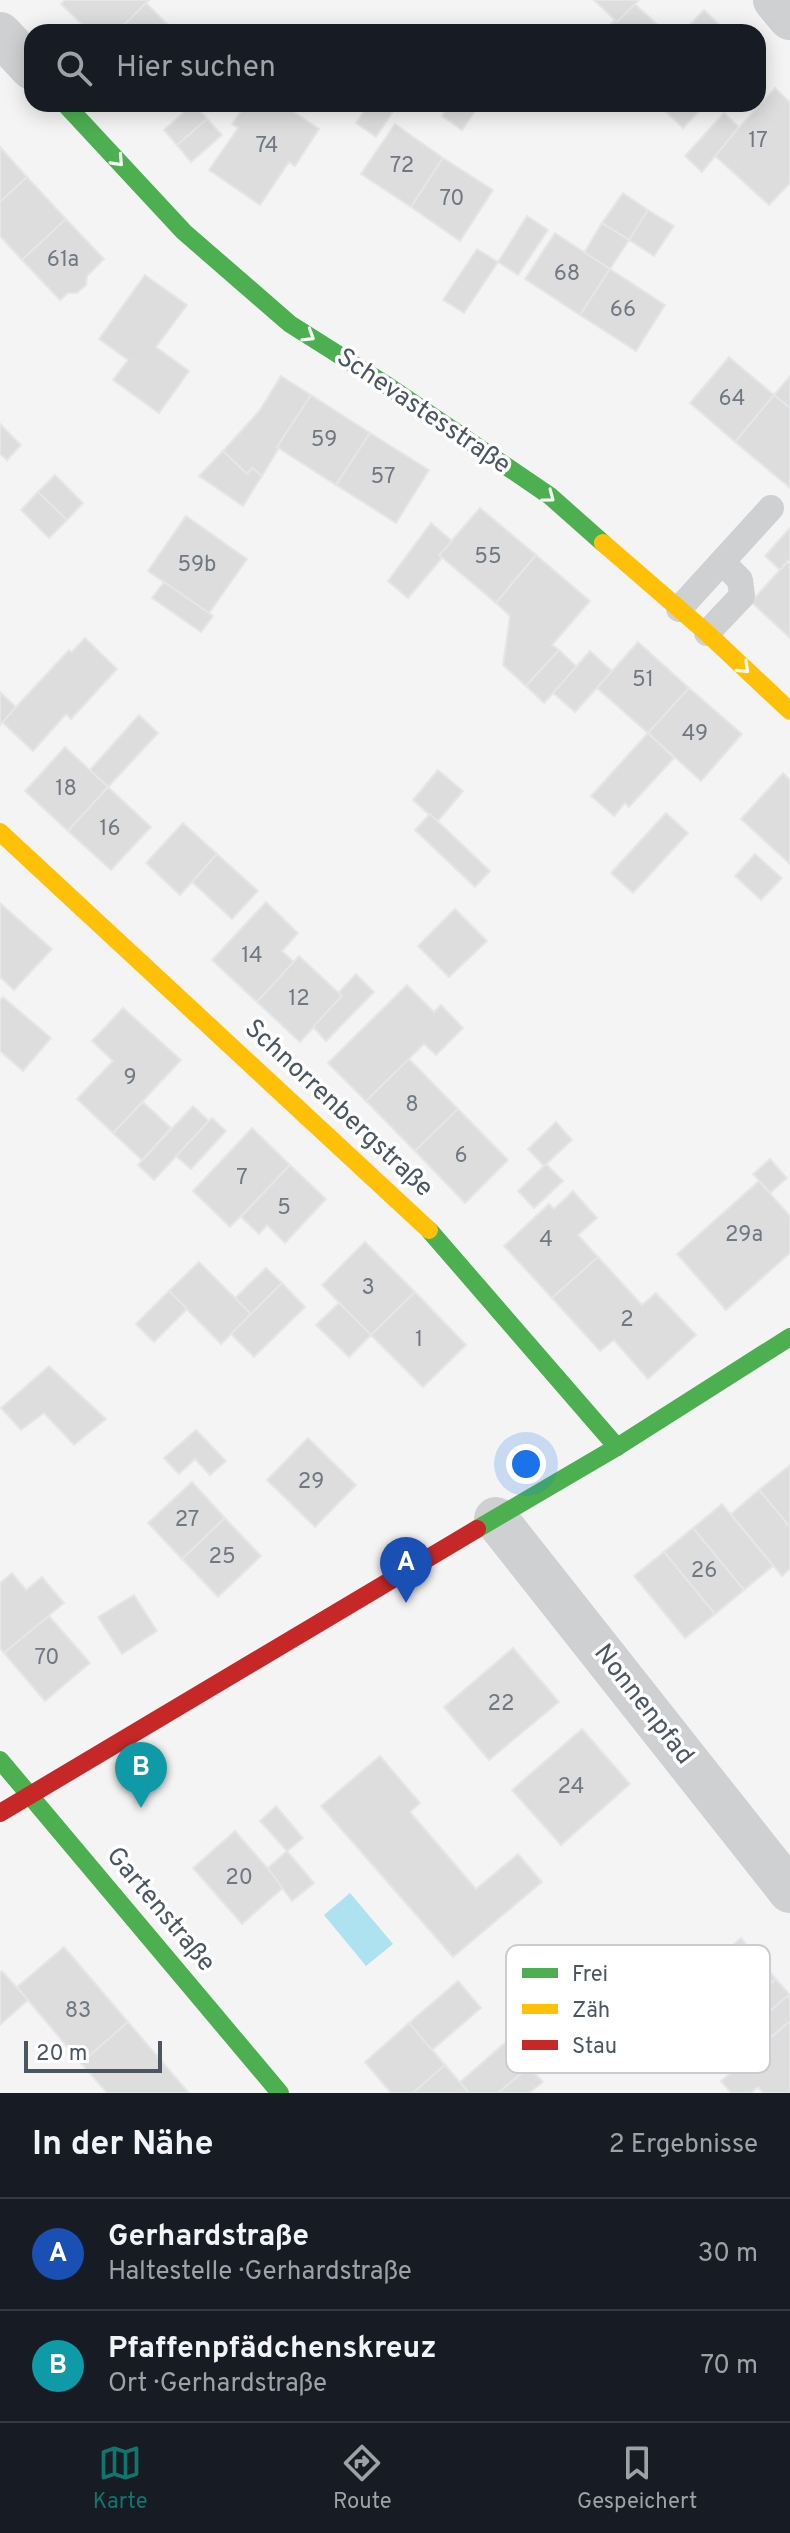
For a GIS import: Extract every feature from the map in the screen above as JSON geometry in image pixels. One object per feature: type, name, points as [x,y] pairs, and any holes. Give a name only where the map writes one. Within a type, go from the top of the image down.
[{"type":"street","points":[[775,0],[790,18]]},
{"type":"street","points":[[0,34],[24,60]]},
{"type":"street","name":"Schevastesstraße","points":[[72,112],[184,232],[290,324],[550,496],[707,633],[790,711]]},
{"type":"street","name":"Schnorrenbergstraße","points":[[0,832],[430,1231],[617,1447]]},
{"type":"street","points":[[0,1813],[617,1447],[790,1337]]},
{"type":"street","name":"Nonnenpfad","points":[[496,1519],[790,1891]]},
{"type":"street","name":"Gartenstraße","points":[[0,1760],[280,2093]]},
{"type":"lane","points":[[679,609],[771,508]]},
{"type":"lane","points":[[707,633],[742,596],[740,580],[722,562]]},
{"type":"water","points":[[350,1893],[393,1944],[366,1966],[324,1915]]},
{"type":"building","points":[[65,0],[149,0],[125,24],[82,24],[61,4]]},
{"type":"building","points":[[594,0],[639,0],[617,22]]},
{"type":"building","points":[[146,3],[167,24],[125,24]]},
{"type":"building","points":[[635,4],[657,24],[611,24],[615,20],[617,22]]},
{"type":"building","points":[[704,10],[719,24],[691,24]]},
{"type":"building","points":[[775,88],[790,102],[790,183],[769,205],[714,155],[753,112],[766,112],[766,98]]},
{"type":"building","points":[[184,112],[200,112],[207,119],[177,145],[164,130]]},
{"type":"building","points":[[240,112],[294,112],[319,129],[295,166],[289,162],[260,205],[209,170],[238,128],[232,124]]},
{"type":"building","points":[[364,112],[393,112],[376,137],[356,123]]},
{"type":"building","points":[[445,112],[474,112],[462,130],[442,116]]},
{"type":"building","points":[[666,112],[698,112],[683,128]]},
{"type":"building","points":[[724,113],[739,127],[702,172],[685,156]]},
{"type":"building","points":[[207,119],[222,135],[191,162],[177,145]]},
{"type":"building","points":[[395,124],[443,158],[411,207],[361,174]]},
{"type":"building","points":[[0,147],[27,177],[0,202]]},
{"type":"building","points":[[443,158],[493,190],[460,241],[411,207]]},
{"type":"building","points":[[27,177],[66,219],[22,260],[0,236],[0,202]]},
{"type":"building","points":[[623,193],[648,210],[629,240],[602,223]]},
{"type":"building","points":[[648,210],[674,226],[654,256],[629,240]]},
{"type":"building","points":[[527,216],[548,230],[518,275],[498,262]]},
{"type":"building","points":[[66,219],[104,259],[87,276],[86,285],[77,293],[68,293],[60,300],[22,260]]},
{"type":"building","points":[[602,223],[629,240],[610,269],[584,253]]},
{"type":"building","points":[[555,233],[610,269],[580,315],[525,279]]},
{"type":"building","points":[[477,249],[498,262],[464,313],[443,300]]},
{"type":"building","points":[[610,269],[665,305],[636,351],[580,315]]},
{"type":"building","points":[[145,275],[187,305],[156,347],[189,371],[159,413],[113,380],[128,360],[99,339]]},
{"type":"building","points":[[729,357],[774,395],[735,442],[690,403]]},
{"type":"building","points":[[281,376],[311,395],[262,476],[252,468],[247,474],[223,451],[260,410]]},
{"type":"building","points":[[790,376],[790,408],[774,395]]},
{"type":"building","points":[[311,395],[370,433],[336,485],[277,447]]},
{"type":"building","points":[[774,395],[790,408],[790,488],[735,442]]},
{"type":"building","points":[[0,424],[21,445],[7,460],[0,454]]},
{"type":"building","points":[[370,433],[429,470],[396,523],[336,485]]},
{"type":"building","points":[[223,451],[247,474],[252,468],[262,476],[243,506],[199,476]]},
{"type":"building","points":[[55,475],[83,503],[67,520],[38,492]]},
{"type":"building","points":[[38,492],[67,520],[49,538],[21,510]]},
{"type":"building","points":[[480,508],[536,555],[496,603],[439,555]]},
{"type":"building","points":[[186,516],[247,559],[209,613],[148,571]]},
{"type":"building","points":[[431,523],[452,541],[439,555],[442,558],[408,598],[388,581]]},
{"type":"building","points":[[790,528],[790,559],[780,570],[765,556]]},
{"type":"building","points":[[536,555],[590,601],[552,645],[559,650],[526,686],[503,665],[510,616],[496,603]]},
{"type":"building","points":[[787,562],[790,564],[790,638],[751,602]]},
{"type":"building","points":[[164,582],[213,616],[201,632],[152,598]]},
{"type":"building","points":[[85,638],[117,669],[71,719],[66,714],[33,751],[2,722],[69,650],[72,652]]},
{"type":"building","points":[[638,642],[689,688],[648,733],[597,688]]},
{"type":"building","points":[[559,650],[577,667],[544,703],[526,686]]},
{"type":"building","points":[[590,651],[612,671],[575,712],[553,693]]},
{"type":"building","points":[[689,688],[742,734],[701,781],[648,733]]},
{"type":"building","points":[[0,692],[16,707],[0,725]]},
{"type":"building","points":[[139,715],[158,733],[108,787],[90,770]]},
{"type":"building","points":[[648,733],[674,758],[629,807],[625,803],[614,816],[591,796]]},
{"type":"building","points":[[65,747],[108,787],[68,831],[25,791]]},
{"type":"building","points":[[438,770],[463,791],[437,822],[413,800]]},
{"type":"building","points":[[783,773],[790,780],[790,864],[741,819]]},
{"type":"building","points":[[108,787],[151,827],[111,870],[68,831]]},
{"type":"building","points":[[666,813],[688,833],[633,893],[611,873]]},
{"type":"building","points":[[430,814],[490,871],[475,887],[415,830]]},
{"type":"building","points":[[183,823],[217,854],[180,895],[146,863]]},
{"type":"building","points":[[217,854],[258,891],[232,919],[192,882]]},
{"type":"building","points":[[755,854],[782,878],[761,900],[735,876]]},
{"type":"building","points":[[266,902],[298,933],[282,951],[294,962],[257,1002],[212,960]]},
{"type":"building","points":[[0,903],[52,949],[14,990],[0,977]]},
{"type":"building","points":[[455,909],[487,941],[449,977],[418,946]]},
{"type":"building","points":[[299,956],[342,996],[300,1042],[257,1002]]},
{"type":"building","points":[[356,974],[374,992],[326,1041],[313,1027],[342,996],[339,992]]},
{"type":"building","points":[[407,985],[434,1012],[441,1005],[463,1028],[436,1055],[424,1044],[366,1101],[328,1063]]},
{"type":"building","points":[[3,997],[51,1038],[23,1071],[0,1051],[0,1000]]},
{"type":"building","points":[[123,1008],[181,1060],[113,1133],[77,1099],[113,1061],[92,1041]]},
{"type":"building","points":[[409,1059],[458,1109],[415,1151],[366,1101]]},
{"type":"building","points":[[143,1102],[171,1128],[142,1160],[113,1133]]},
{"type":"building","points":[[193,1106],[209,1121],[154,1180],[138,1165]]},
{"type":"building","points":[[458,1109],[508,1160],[465,1203],[415,1151]]},
{"type":"building","points":[[212,1118],[226,1131],[191,1169],[176,1156]]},
{"type":"building","points":[[556,1122],[572,1140],[544,1166],[528,1149]]},
{"type":"building","points":[[252,1128],[290,1165],[230,1227],[193,1191]]},
{"type":"building","points":[[770,1159],[787,1178],[770,1193],[753,1174]]},
{"type":"building","points":[[546,1164],[563,1181],[534,1208],[518,1191]]},
{"type":"building","points":[[290,1165],[326,1199],[285,1243],[267,1225],[259,1234],[241,1217]]},
{"type":"building","points":[[759,1181],[790,1216],[790,1253],[726,1310],[677,1254]]},
{"type":"building","points":[[573,1191],[597,1218],[578,1235],[598,1257],[552,1298],[504,1246],[549,1204],[554,1209]]},
{"type":"building","points":[[365,1242],[415,1292],[371,1335],[322,1285]]},
{"type":"building","points":[[598,1257],[642,1305],[656,1293],[696,1335],[648,1379],[614,1340],[600,1351],[552,1298]]},
{"type":"building","points":[[199,1262],[251,1314],[221,1344],[169,1291]]},
{"type":"building","points":[[266,1268],[282,1283],[251,1314],[235,1298]]},
{"type":"building","points":[[282,1283],[305,1307],[254,1357],[231,1334]]},
{"type":"building","points":[[169,1291],[187,1309],[154,1342],[136,1324]]},
{"type":"building","points":[[415,1292],[466,1345],[423,1387],[371,1335]]},
{"type":"building","points":[[339,1303],[371,1335],[349,1357],[316,1325]]},
{"type":"building","points":[[49,1366],[106,1419],[74,1445],[44,1413],[21,1430],[1,1408]]},
{"type":"building","points":[[196,1430],[226,1461],[210,1475],[195,1459],[179,1474],[164,1458]]},
{"type":"building","points":[[308,1438],[356,1485],[315,1527],[267,1480]]},
{"type":"building","points":[[790,1465],[790,1527],[759,1490]]},
{"type":"building","points":[[192,1482],[225,1518],[182,1559],[148,1523]]},
{"type":"building","points":[[759,1490],[790,1527],[790,1569],[782,1576],[731,1514]]},
{"type":"building","points":[[722,1504],[773,1566],[744,1590],[693,1528]]},
{"type":"building","points":[[225,1518],[261,1556],[218,1597],[182,1559]]},
{"type":"building","points":[[693,1528],[744,1590],[715,1614],[664,1552]]},
{"type":"building","points":[[664,1552],[715,1614],[685,1638],[634,1576]]},
{"type":"building","points":[[12,1573],[26,1590],[42,1577],[64,1603],[4,1653],[0,1648],[0,1583]]},
{"type":"building","points":[[134,1595],[157,1631],[122,1654],[98,1617]]},
{"type":"building","points":[[49,1616],[90,1663],[45,1701],[4,1653]]},
{"type":"building","points":[[513,1648],[559,1702],[489,1760],[444,1707]]},
{"type":"building","points":[[582,1729],[630,1784],[561,1845],[512,1790]]},
{"type":"building","points":[[380,1756],[420,1803],[410,1812],[476,1889],[518,1854],[542,1882],[453,1957],[321,1806]]},
{"type":"building","points":[[276,1806],[303,1838],[287,1851],[260,1821]]},
{"type":"building","points":[[235,1831],[284,1887],[242,1924],[193,1868]]},
{"type":"building","points":[[287,1851],[314,1883],[292,1901],[268,1868]]},
{"type":"building","points":[[741,1938],[747,1945],[733,1945]]},
{"type":"building","points":[[64,1947],[128,2022],[81,2063],[17,1987]]},
{"type":"building","points":[[2,1971],[28,2000],[0,2025],[0,1973]]},
{"type":"building","points":[[776,1979],[790,1995],[770,2011],[770,1984]]},
{"type":"building","points":[[458,1981],[481,2008],[432,2050],[409,2023]]},
{"type":"building","points":[[787,1996],[790,1999],[790,2021],[770,2038],[770,2011]]},
{"type":"building","points":[[790,2021],[790,2093],[763,2093],[758,2087],[751,2093],[731,2093],[721,2081],[730,2073],[770,2073],[770,2038]]},
{"type":"building","points":[[128,2022],[189,2093],[107,2093],[81,2063]]},
{"type":"building","points":[[409,2023],[445,2065],[413,2093],[391,2093],[365,2062]]},
{"type":"building","points":[[506,2042],[506,2073],[522,2073],[498,2093],[469,2093],[460,2082]]},
{"type":"building","points":[[445,2065],[469,2093],[413,2093]]},
{"type":"building","points":[[522,2073],[535,2073],[543,2082],[529,2093],[498,2093]]},
{"type":"traffic: fast","points":[[72,112],[184,232],[290,324],[550,496],[603,543]]},
{"type":"traffic: fast","points":[[429,1230],[617,1447]]},
{"type":"traffic: fast","points":[[477,1529],[617,1447],[790,1337]]},
{"type":"traffic: fast","points":[[0,1760],[280,2093]]},
{"type":"traffic: slow","points":[[603,543],[707,633],[790,711]]},
{"type":"traffic: slow","points":[[0,832],[429,1230]]},
{"type":"traffic: jam","points":[[0,1813],[477,1529]]},
{"type":"place","name":"Gerhardstraße","points":[[406,1603]]},
{"type":"place","name":"Pfaffenpfädchenskreuz","points":[[141,1808]]}]
